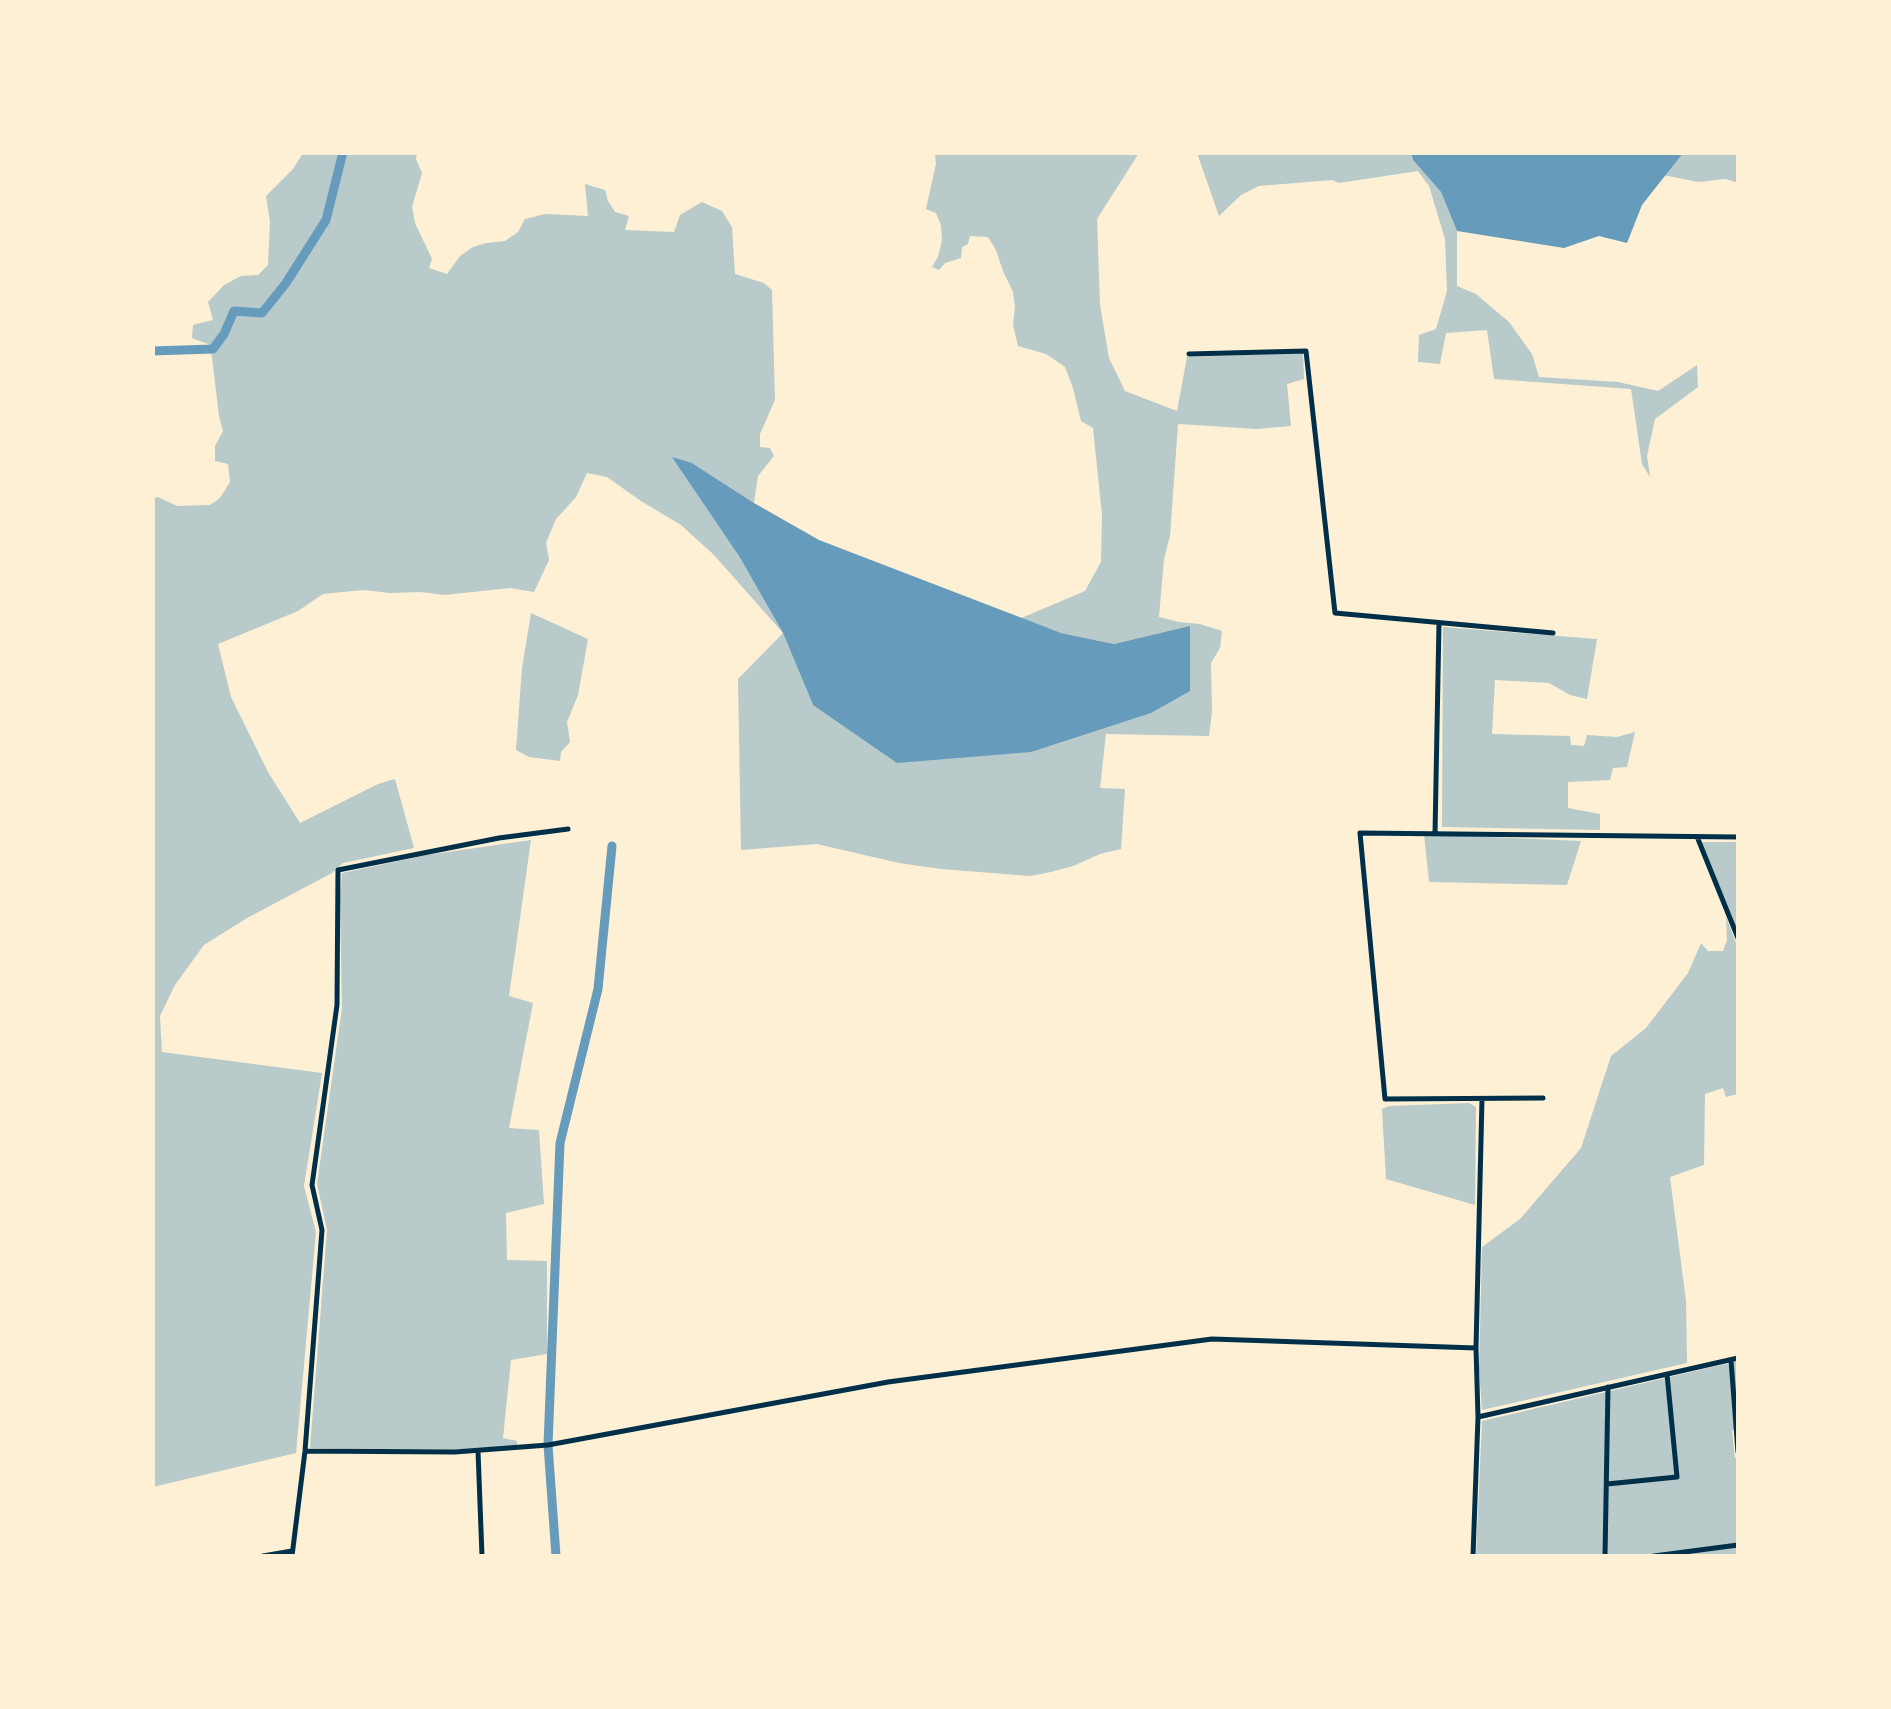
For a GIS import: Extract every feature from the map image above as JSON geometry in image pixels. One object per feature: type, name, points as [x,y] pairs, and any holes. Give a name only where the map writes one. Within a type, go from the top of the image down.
[{"type":"street","points":[[1189,354],[1306,350],[1334,613],[1553,633]]},
{"type":"street","points":[[1436,834],[1439,622]]},
{"type":"street","points":[[262,1556],[292,1554],[305,1451],[322,1230],[312,1185],[337,1005],[338,870],[499,838],[568,829]]},
{"type":"street","points":[[1543,1098],[1385,1099],[1360,832],[1738,837]]},
{"type":"street","points":[[1698,838],[1738,938]]},
{"type":"street","points":[[1473,1556],[1482,1099]]},
{"type":"street","points":[[305,1451],[454,1452],[548,1445],[888,1382],[1212,1339],[1476,1348]]},
{"type":"street","points":[[1478,1417],[1735,1359],[1738,1452]]},
{"type":"street","points":[[1607,1484],[1678,1477],[1667,1374]]},
{"type":"street","points":[[1606,1556],[1608,1388]]},
{"type":"street","points":[[478,1450],[482,1556]]},
{"type":"street","points":[[1654,1556],[1738,1545]]},
{"type":"shaded area","points":[[303,153],[417,153],[422,173],[412,207],[415,223],[432,259],[429,268],[447,274],[460,256],[473,247],[505,241],[518,232],[525,219],[545,214],[588,216],[585,184],[605,190],[615,212],[629,216],[625,230],[674,232],[680,215],[702,202],[722,211],[732,227],[735,274],[764,283],[772,290],[775,400],[760,434],[760,447],[770,448],[774,456],[758,476],[754,503],[692,463],[783,633],[714,555],[681,525],[607,477],[587,473],[576,497],[556,519],[546,543],[549,560],[534,592],[510,588],[445,595],[363,590],[323,594],[298,611],[218,644],[231,697],[268,772],[300,823],[395,779],[414,848],[343,863],[332,873],[204,945],[175,985],[160,1016],[162,1052],[322,1073],[304,1186],[316,1232],[296,1453],[153,1487],[152,498],[177,506],[210,505],[230,482],[228,464],[215,461],[215,446],[223,431],[212,357],[208,344],[192,338],[193,325],[213,320],[208,302],[224,285],[241,276],[258,275],[268,265],[270,222],[266,196]]},
{"type":"shaded area","points":[[935,153],[1139,153],[1097,219],[1100,305],[1109,358],[1125,391],[1177,411],[1187,357],[1303,353],[1304,379],[1287,384],[1291,426],[1257,429],[1178,424],[1170,536],[1159,617],[1222,631],[1220,648],[1211,663],[1209,736],[1106,734],[1100,788],[1125,789],[1121,849],[1051,872],[1030,876],[941,869],[817,844],[741,850],[738,679],[783,633],[813,705],[1098,729],[1151,713],[1189,627],[1114,644],[1019,619],[1085,591],[1101,562],[1102,515],[1093,428],[1081,421],[1065,367],[1046,354],[1018,346],[1013,325],[1013,292],[988,237],[970,236],[968,244],[962,247],[961,258],[945,263],[939,270],[932,267],[942,240],[941,225],[936,213],[926,209]]},
{"type":"shaded area","points":[[1197,153],[1411,153],[1441,192],[1457,231],[1457,286],[1476,294],[1509,322],[1532,354],[1539,377],[1618,382],[1658,391],[1697,365],[1698,387],[1655,419],[1647,456],[1650,477],[1642,464],[1631,389],[1494,379],[1487,330],[1446,333],[1440,364],[1418,362],[1419,335],[1436,329],[1447,291],[1445,239],[1429,186],[1418,171],[1339,183],[1332,180],[1259,186],[1241,195],[1219,216]]},
{"type":"shaded area","points":[[1683,153],[1738,153],[1738,183],[1726,179],[1698,182],[1663,175]]},
{"type":"shaded area","points":[[531,613],[588,639],[578,695],[567,722],[570,742],[561,752],[560,761],[529,757],[516,750]]},
{"type":"shaded area","points":[[1443,627],[1597,639],[1587,699],[1549,683],[1495,680],[1492,734],[1570,736],[1571,745],[1584,746],[1587,735],[1617,737],[1635,732],[1627,767],[1613,768],[1610,780],[1568,782],[1568,808],[1600,814],[1600,830],[1442,827]]},
{"type":"shaded area","points":[[1424,834],[1581,841],[1567,885],[1429,882]]},
{"type":"shaded area","points":[[531,840],[509,996],[533,1003],[509,1128],[539,1130],[544,1204],[506,1213],[507,1260],[547,1261],[547,1354],[511,1360],[503,1438],[517,1441],[517,1446],[454,1450],[310,1448],[327,1230],[317,1184],[342,1008],[342,873],[427,855]]},
{"type":"shaded area","points":[[1702,842],[1738,842],[1738,932]]},
{"type":"shaded area","points":[[1726,917],[1738,948],[1738,1094],[1726,1097],[1723,1088],[1705,1094],[1704,1165],[1670,1177],[1686,1301],[1687,1363],[1482,1410],[1482,1247],[1520,1219],[1581,1148],[1611,1056],[1646,1028],[1688,973],[1701,943],[1708,951],[1723,951],[1727,940]]},
{"type":"shaded area","points":[[1469,1103],[1476,1107],[1475,1205],[1386,1179],[1382,1109]]},
{"type":"shaded area","points":[[1738,1361],[1738,1429],[1732,1430],[1735,1458],[1738,1457],[1738,1556],[1476,1556],[1482,1421]]},
{"type":"water","points":[[1411,152],[1683,153],[1642,205],[1627,243],[1599,236],[1564,248],[1457,231],[1441,192],[1413,160]]},
{"type":"water","points":[[672,457],[692,463],[819,540],[1061,633],[1114,644],[1190,626],[1190,691],[1151,713],[1031,752],[897,763],[813,705],[783,633],[739,556]]},
{"type":"waterway","points":[[152,351],[213,349],[234,311],[262,313],[326,220],[343,152]]},
{"type":"waterway","points":[[556,1556],[548,1445],[560,1143],[598,989],[612,846]]}]
